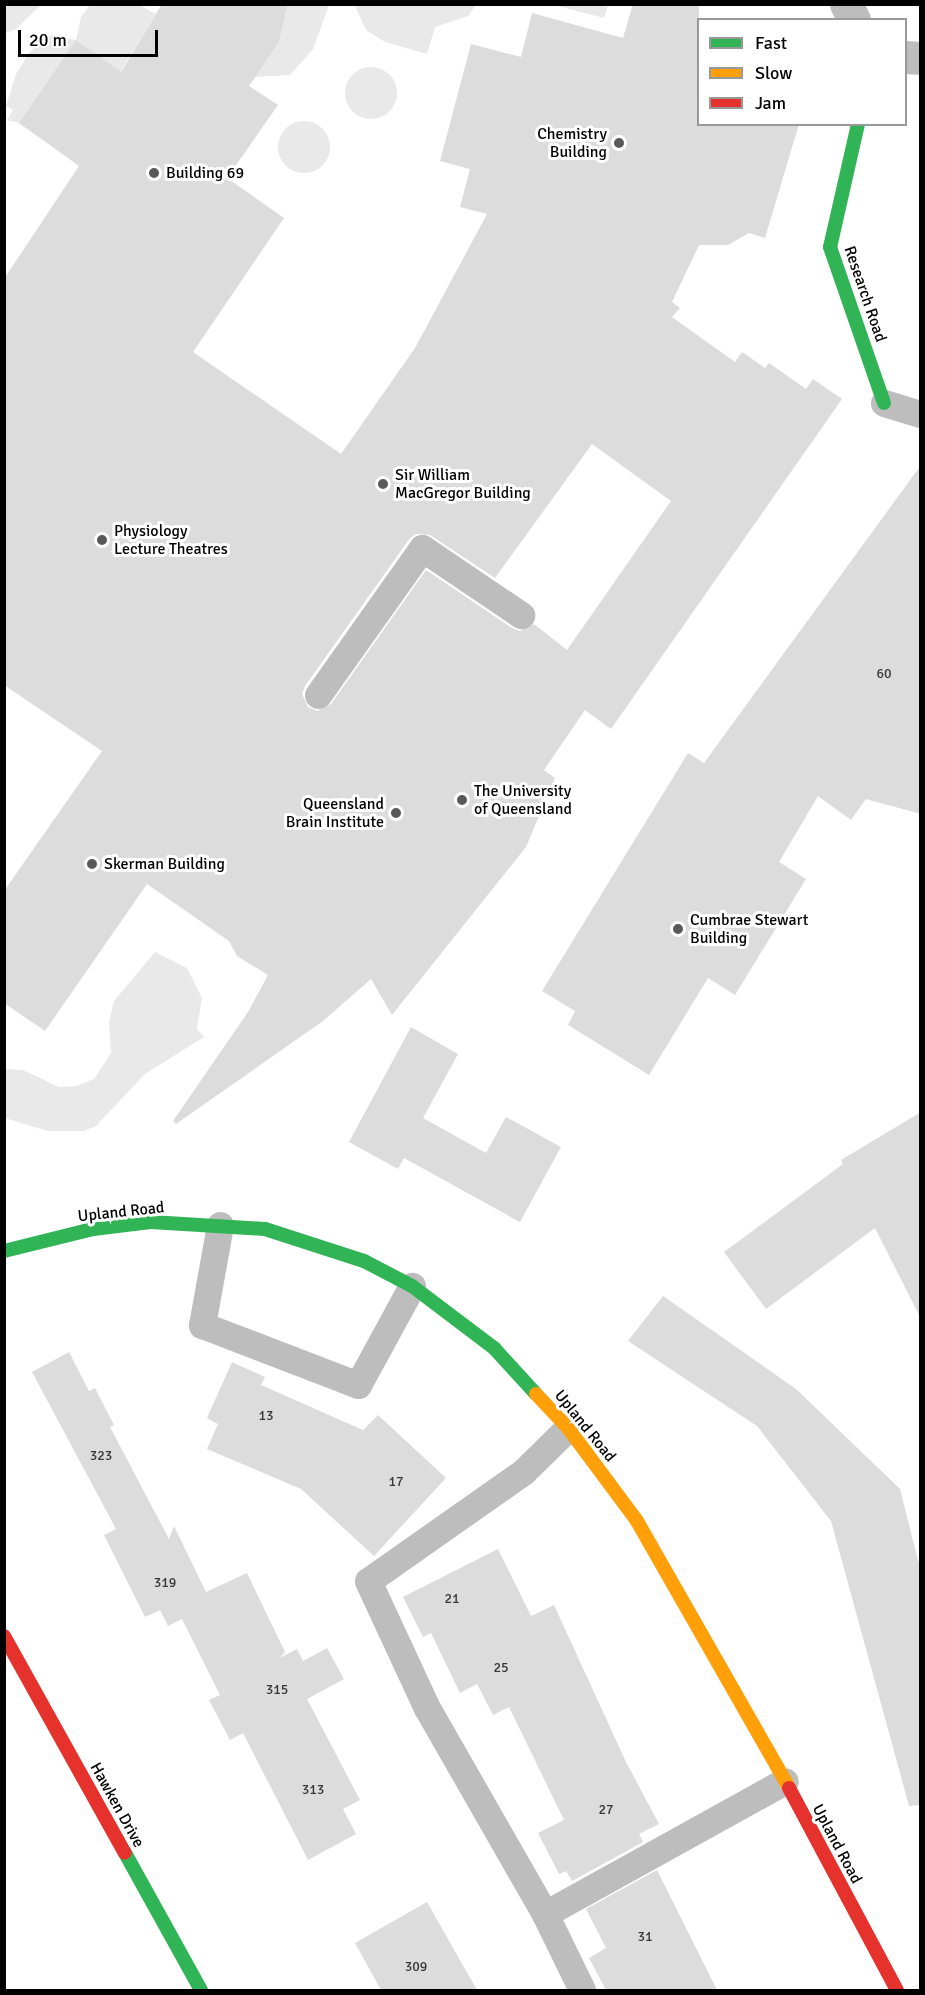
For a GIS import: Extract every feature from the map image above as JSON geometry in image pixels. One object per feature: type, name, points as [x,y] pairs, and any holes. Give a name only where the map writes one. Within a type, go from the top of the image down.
[{"type":"street","points":[[846,4],[853,18]]},
{"type":"street","name":"Research Road","points":[[858,126],[830,247],[884,403]]},
{"type":"street","name":"Upland Road","points":[[4,1251],[93,1229],[139,1223],[220,1225],[272,1232],[364,1261],[412,1286],[494,1348],[568,1428],[637,1521],[785,1781],[897,1990]]},
{"type":"street","name":"Hawken Drive","points":[[4,1635],[201,1990]]},
{"type":"lane","points":[[884,403],[921,414]]},
{"type":"lane","points":[[318,695],[422,548],[521,615]]},
{"type":"lane","points":[[220,1225],[202,1325],[358,1385],[412,1286]]},
{"type":"lane","points":[[568,1428],[523,1472],[368,1581],[427,1708],[545,1914],[582,1990]]},
{"type":"lane","points":[[545,1914],[785,1781]]},
{"type":"shaded area","points":[[5,4],[41,5],[16,29],[5,33]]},
{"type":"shaded area","points":[[354,4],[476,5],[468,16],[435,27],[427,54],[385,42],[366,30]]},
{"type":"shaded area","points":[[608,4],[604,18],[554,5]]},
{"type":"shaded area","points":[[90,5],[139,5],[156,14],[120,72],[76,41],[19,123],[7,120],[13,110],[6,106],[16,74],[29,53],[47,35],[76,40],[81,17]]},
{"type":"shaded area","points":[[288,5],[329,5],[313,49],[290,75],[255,77],[279,42]]},
{"type":"shaded area","points":[[371,67],[385,71],[393,79],[397,93],[393,107],[385,115],[371,119],[357,115],[349,107],[345,93],[349,79],[357,71]]},
{"type":"shaded area","points":[[299,121],[309,121],[318,125],[326,133],[330,147],[326,161],[318,169],[309,173],[299,173],[290,169],[282,161],[278,152],[278,142],[282,133],[290,125]]},
{"type":"shaded area","points":[[155,952],[187,968],[202,998],[197,1029],[204,1037],[145,1074],[96,1126],[84,1131],[48,1131],[5,1118],[5,1069],[23,1070],[59,1087],[76,1086],[94,1079],[111,1053],[109,1022],[114,1001]]},
{"type":"building","points":[[162,4],[288,4],[279,42],[249,86],[278,105],[227,178],[284,218],[193,352],[341,454],[415,348],[487,214],[460,207],[470,169],[440,161],[471,44],[521,57],[532,13],[623,38],[633,4],[699,4],[697,126],[798,126],[765,238],[749,233],[728,245],[699,245],[672,302],[680,308],[672,317],[735,362],[742,352],[765,368],[769,363],[806,389],[813,379],[842,399],[611,729],[585,710],[544,770],[555,778],[526,847],[392,1015],[371,979],[323,1021],[176,1124],[173,1121],[248,1012],[268,975],[237,956],[229,941],[147,884],[45,1031],[4,1003],[4,891],[102,751],[4,685],[4,279],[79,166],[19,123],[76,40],[121,72]],"holes":[[[592,444],[671,501],[567,650],[534,624],[520,631],[512,628],[426,570],[331,704],[317,711],[308,707],[302,694],[305,686],[410,538],[416,534],[430,535],[495,578]]]},
{"type":"building","points":[[921,465],[921,814],[866,799],[851,820],[818,796],[779,862],[806,879],[735,995],[708,978],[649,1075],[568,1025],[575,1011],[542,991],[688,753],[704,763]]},
{"type":"building","points":[[411,1027],[458,1054],[423,1118],[486,1153],[506,1117],[561,1147],[520,1222],[404,1158],[398,1169],[349,1142]]},
{"type":"building","points":[[921,1112],[921,1319],[875,1228],[766,1309],[724,1252],[843,1164],[841,1160]]},
{"type":"building","points":[[663,1296],[796,1389],[900,1489],[921,1572],[921,1805],[909,1806],[831,1521],[757,1426],[628,1341]]},
{"type":"building","points":[[69,1352],[89,1391],[95,1388],[114,1425],[110,1427],[169,1539],[174,1526],[206,1592],[247,1573],[285,1652],[280,1658],[297,1649],[303,1661],[327,1648],[344,1679],[307,1699],[360,1800],[343,1809],[356,1834],[308,1860],[243,1733],[230,1740],[209,1700],[220,1695],[182,1619],[168,1626],[160,1610],[145,1617],[104,1535],[116,1529],[32,1372]]},
{"type":"building","points":[[232,1362],[265,1377],[261,1385],[363,1430],[378,1415],[446,1478],[374,1556],[301,1489],[207,1449],[218,1424],[207,1418]]},
{"type":"building","points":[[498,1549],[531,1616],[554,1605],[626,1762],[659,1824],[639,1834],[643,1842],[572,1881],[566,1871],[559,1874],[538,1833],[564,1820],[509,1707],[493,1715],[477,1684],[460,1693],[431,1633],[423,1637],[403,1597]]},
{"type":"building","points":[[657,1870],[717,1990],[606,1990],[589,1958],[606,1948],[586,1909]]},
{"type":"building","points":[[427,1902],[477,1990],[381,1990],[355,1943]]},
{"type":"traffic: fast","points":[[858,126],[830,247],[884,403]]},
{"type":"traffic: fast","points":[[4,1251],[93,1229],[151,1222],[265,1229],[364,1261],[412,1286],[494,1348],[536,1394]]},
{"type":"traffic: fast","points":[[125,1853],[201,1990]]},
{"type":"traffic: slow","points":[[536,1394],[568,1428],[637,1521],[789,1788]]},
{"type":"traffic: jam","points":[[4,1636],[125,1853]]},
{"type":"traffic: jam","points":[[789,1788],[897,1990]]},
{"type":"place","name":"Chemistry Building","points":[[619,143]]},
{"type":"place","name":"Building 69","points":[[154,173]]},
{"type":"place","name":"Sir William MacGregor Building","points":[[383,484]]},
{"type":"place","name":"Physiology Lecture Theatres","points":[[102,540]]},
{"type":"place","name":"The University of Queensland","points":[[462,800]]},
{"type":"place","name":"Queensland Brain Institute","points":[[396,813]]},
{"type":"place","name":"Skerman Building","points":[[92,864]]},
{"type":"place","name":"Cumbrae Stewart Building","points":[[678,929]]}]
